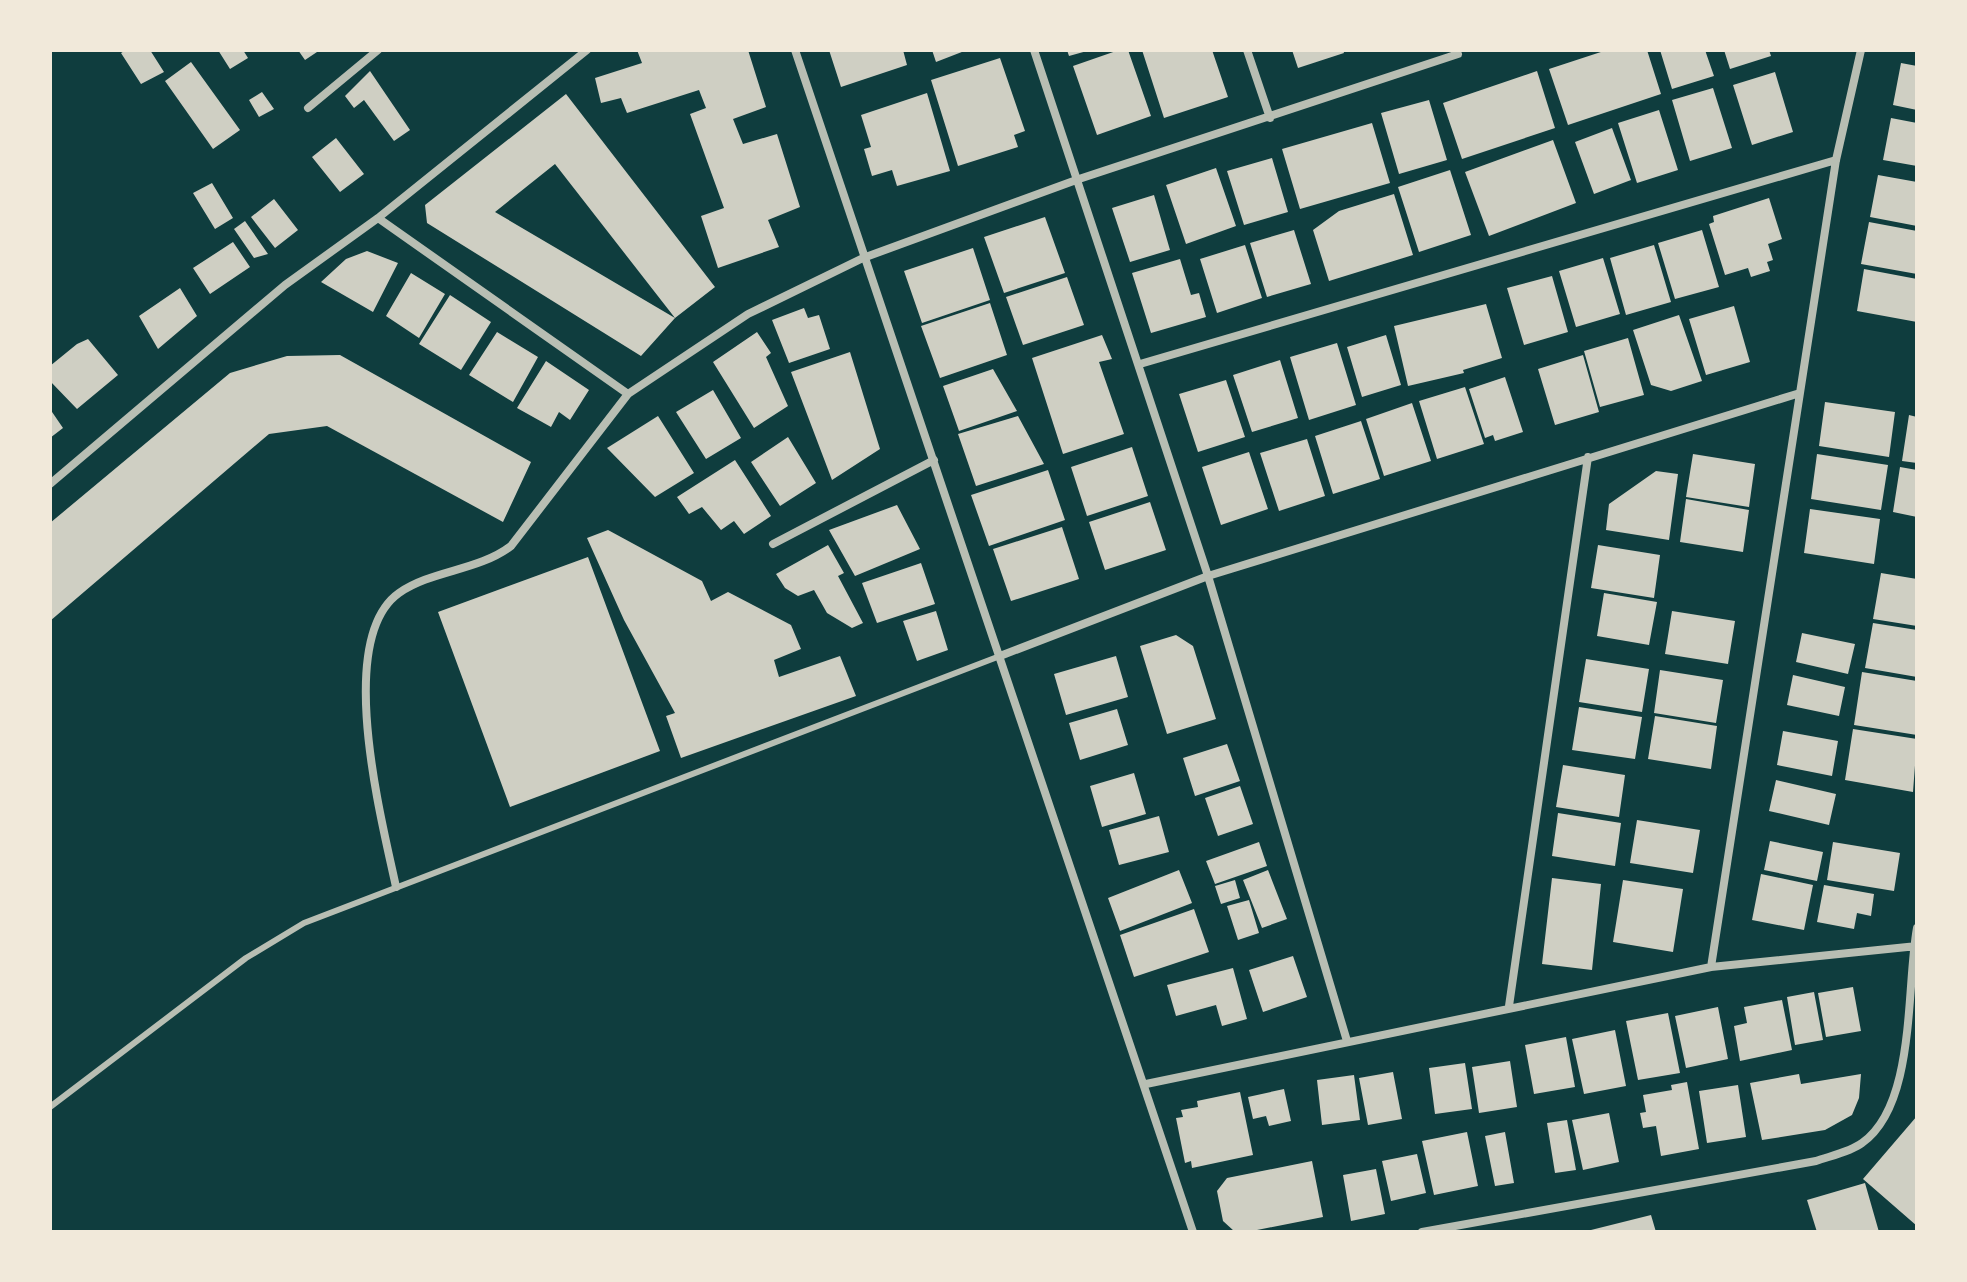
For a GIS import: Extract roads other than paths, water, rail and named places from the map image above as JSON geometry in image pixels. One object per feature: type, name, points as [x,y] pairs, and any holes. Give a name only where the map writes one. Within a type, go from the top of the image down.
[{"type":"street","points":[[308,108],[378,50]]},
{"type":"street","points":[[50,484],[285,285],[378,218],[587,50]]},
{"type":"street","points":[[795,50],[863,258],[1146,1084],[1193,1232]]},
{"type":"street","points":[[1034,50],[1208,576],[1347,1041]]},
{"type":"street","points":[[1247,50],[1270,118]]},
{"type":"street","points":[[396,887],[379,807],[365,683],[371,637],[381,610],[414,584],[499,556],[511,546],[628,394],[748,314],[863,258],[1079,179],[1468,50]]},
{"type":"street","points":[[1711,967],[1836,160],[1861,50]]},
{"type":"street","points":[[1140,364],[1836,160]]},
{"type":"street","points":[[378,218],[628,394]]},
{"type":"street","points":[[1000,656],[1208,576],[1800,393]]},
{"type":"street","points":[[1509,1006],[1588,457]]},
{"type":"street","points":[[773,544],[934,460]]},
{"type":"street","points":[[1422,1232],[1816,1161],[1862,1143],[1887,1114],[1901,1074],[1917,928]]},
{"type":"street","points":[[1146,1084],[1509,1006],[1711,967],[1915,946]]},
{"type":"lane","points":[[50,1107],[246,958],[304,923],[1000,656]]}]
